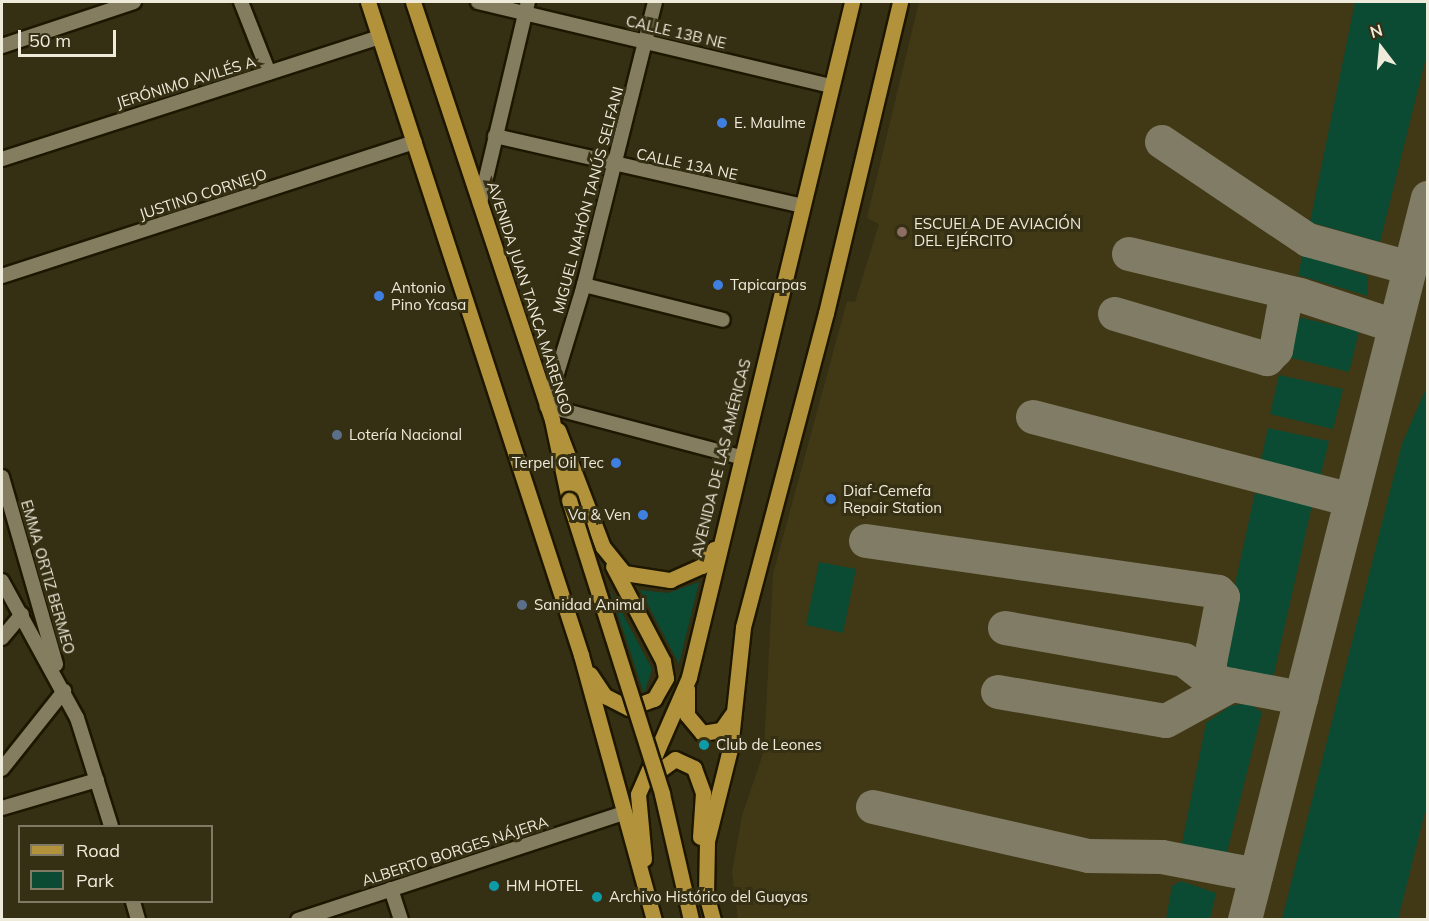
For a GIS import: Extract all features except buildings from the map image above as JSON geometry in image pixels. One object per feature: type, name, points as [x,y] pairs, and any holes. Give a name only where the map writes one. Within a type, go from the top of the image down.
[{"type":"main road","points":[[368,2],[581,655],[629,813]]},
{"type":"main road","name":"AVENIDA JUAN TANCA MARENGO","points":[[413,2],[550,412],[569,500],[662,794],[691,920]]},
{"type":"main road","name":"AVENIDA DE LAS AMÉRICAS","points":[[655,920],[629,813],[689,677],[718,537],[852,2]]},
{"type":"main road","points":[[706,894],[707,842],[734,710],[743,627],[826,314],[900,2]]},
{"type":"main road","points":[[550,412],[573,459],[603,547],[663,661],[663,687],[647,704],[622,706],[597,687],[581,655]]},
{"type":"main road","points":[[603,547],[624,573],[658,582],[702,566],[718,537]]},
{"type":"main road","points":[[689,677],[686,707],[695,729],[715,733],[734,710]]},
{"type":"main road","points":[[629,813],[648,780],[661,765],[681,759],[694,768],[703,793],[706,894],[713,920]]},
{"type":"street","points":[[2,46],[134,2]]},
{"type":"street","points":[[241,2],[269,73]]},
{"type":"street","name":"CALLE 13B NE","points":[[478,2],[527,7],[646,43],[831,86]]},
{"type":"street","name":"MIGUEL NAHÓN TANÚS SELFANI","points":[[550,412],[655,2]]},
{"type":"street","points":[[480,203],[527,7]]},
{"type":"street","name":"JERÓNIMO AVILÉS A","points":[[2,159],[380,37]]},
{"type":"street","name":"CALLE 13A NE","points":[[495,136],[802,206]]},
{"type":"street","name":"JUSTINO CORNEJO","points":[[2,276],[415,142]]},
{"type":"street","points":[[584,285],[723,320]]},
{"type":"street","points":[[550,412],[740,456]]},
{"type":"street","name":"EMMA ORTIZ BERMEO","points":[[2,477],[63,688]]},
{"type":"street","points":[[2,581],[63,688],[97,780],[111,825]]},
{"type":"street","points":[[2,638],[22,614]]},
{"type":"street","points":[[2,769],[63,688]]},
{"type":"street","points":[[2,808],[97,780]]},
{"type":"street","name":"ALBERTO BORGES NÁJERA","points":[[308,918],[629,813]]},
{"type":"street","points":[[391,889],[401,920]]},
{"type":"street","points":[[133,903],[138,920]]},
{"type":"shaded area","points":[[919,2],[1427,2],[1427,919],[738,920],[732,872],[742,816],[764,751],[773,574],[847,301],[855,302],[879,224],[867,218]]},
{"type":"green space","points":[[1355,2],[1427,2],[1427,53],[1380,242],[1310,222]]},
{"type":"green space","points":[[1303,254],[1368,276],[1368,296],[1298,275]]},
{"type":"green space","points":[[1293,316],[1359,331],[1349,372],[1283,356]]},
{"type":"green space","points":[[1279,375],[1343,389],[1333,429],[1270,414]]},
{"type":"green space","points":[[1427,386],[1427,804],[1398,919],[1282,919],[1402,444]]},
{"type":"green space","points":[[1268,428],[1329,441],[1320,478],[1260,465]]},
{"type":"green space","points":[[1255,493],[1312,505],[1271,687],[1215,675]]},
{"type":"green space","points":[[819,562],[856,569],[843,633],[806,625]]},
{"type":"green space","points":[[699,582],[679,664],[640,590],[668,593]]},
{"type":"green space","points":[[610,590],[652,669],[644,694]]},
{"type":"green space","points":[[1248,703],[1262,712],[1226,856],[1181,848],[1206,723],[1230,706]]},
{"type":"green space","points":[[1181,881],[1216,893],[1210,919],[1166,919],[1172,886]]},
{"type":"taxiway","points":[[1162,142],[1308,240],[1410,268]]},
{"type":"taxiway","points":[[1245,920],[1428,198]]},
{"type":"taxiway","points":[[1129,254],[1300,295],[1395,326]]},
{"type":"taxiway","points":[[1115,314],[1267,359],[1276,350],[1285,302],[1297,294]]},
{"type":"taxiway","points":[[1033,417],[1351,500]]},
{"type":"taxiway","points":[[866,541],[1218,592],[1223,597],[1209,668],[1216,682]]},
{"type":"taxiway","points":[[1005,628],[1184,660],[1211,681],[1301,698]]},
{"type":"taxiway","points":[[998,692],[1166,721],[1232,685]]},
{"type":"taxiway","points":[[873,807],[1088,856],[1162,857],[1256,875]]},
{"type":"place","name":"E. Maulme","points":[[722,123]]},
{"type":"place","name":"ESCUELA DE AVIACIÓN DEL EJÉRCITO","points":[[902,232]]},
{"type":"place","name":"Tapicarpas","points":[[718,285]]},
{"type":"place","name":"Antonio Pino Ycasa","points":[[379,296]]},
{"type":"place","name":"Lotería Nacional","points":[[337,435]]},
{"type":"place","name":"Terpel Oil Tec","points":[[616,463]]},
{"type":"place","name":"Diaf-Cemefa Repair Station","points":[[831,499]]},
{"type":"place","name":"Va & Ven","points":[[643,515]]},
{"type":"place","name":"Sanidad Animal","points":[[522,605]]},
{"type":"place","name":"Club de Leones","points":[[704,745]]},
{"type":"place","name":"HM HOTEL","points":[[494,886]]},
{"type":"place","name":"Archivo Histórico del Guayas","points":[[597,897]]}]
